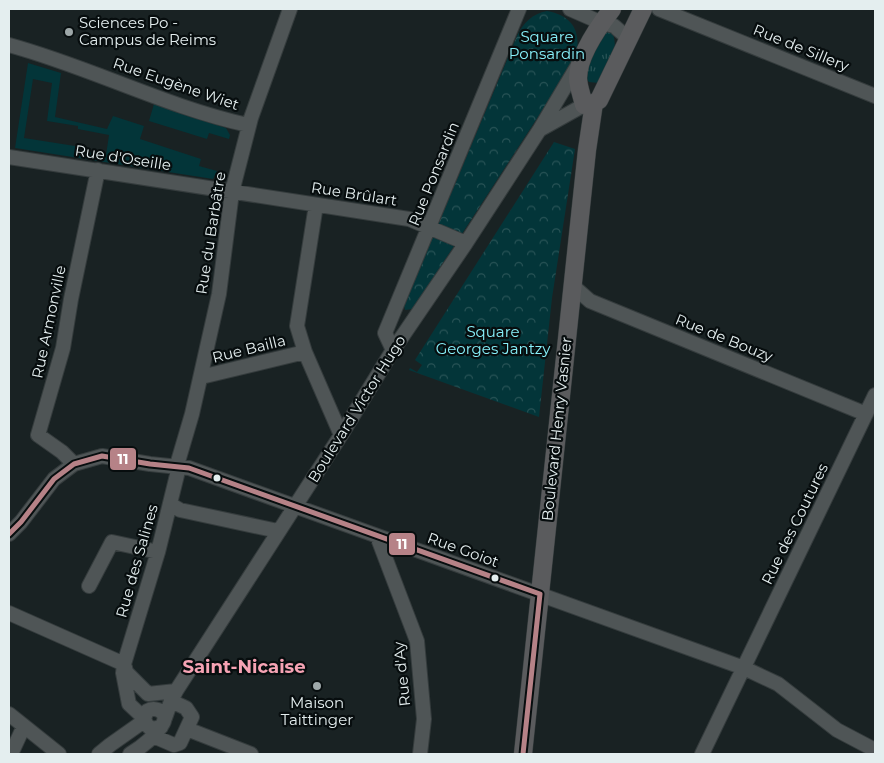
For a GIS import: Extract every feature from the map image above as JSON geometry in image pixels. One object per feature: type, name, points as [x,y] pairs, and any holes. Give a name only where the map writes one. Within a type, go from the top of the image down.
[{"type":"main road","name":"Boulevard Henry Vasnier","points":[[589,104],[598,100],[607,86],[643,9]]},
{"type":"main road","name":"Boulevard Victor Hugo","points":[[581,60],[607,16]]},
{"type":"main road","name":"Boulevard Henry Vasnier","points":[[523,754],[587,150],[589,104],[578,78],[581,60]]},
{"type":"street","name":"Rue du Barbâtre","points":[[177,466],[202,377],[219,294],[232,192],[248,125],[290,9]]},
{"type":"street","name":"Rue Ponsardin","points":[[393,350],[385,333],[519,9]]},
{"type":"street","points":[[570,9],[607,16],[614,26],[628,39]]},
{"type":"street","name":"Rue de Sillery","points":[[659,9],[875,96]]},
{"type":"street","name":"Rue Eugène Wiet","points":[[9,45],[40,53],[182,106],[248,125]]},
{"type":"street","name":"Boulevard Victor Hugo","points":[[173,696],[341,435],[393,350],[466,243],[540,129],[581,60]]},
{"type":"street","name":"Boulevard Victor Hugo","points":[[540,129],[589,104]]},
{"type":"street","name":"Rue d'Oseille","points":[[9,157],[232,192]]},
{"type":"street","name":"Rue Armonville","points":[[74,464],[62,452],[38,435],[63,348],[71,299],[98,170]]},
{"type":"street","name":"Rue Brûlart","points":[[232,192],[409,219],[466,243]]},
{"type":"street","points":[[316,205],[298,326],[305,352],[341,435]]},
{"type":"street","name":"Rue de Bouzy","points":[[573,286],[590,301],[866,414]]},
{"type":"street","name":"Rue Bailla","points":[[202,377],[305,352]]},
{"type":"street","name":"Rue des Coutures","points":[[702,754],[875,394]]},
{"type":"street","name":"Rue Goiot","points":[[74,464],[102,456],[189,468],[744,668],[778,684],[837,730],[875,750]]},
{"type":"street","points":[[9,534],[15,519],[54,479],[74,464]]},
{"type":"street","name":"Rue des Salines","points":[[124,664],[158,552],[177,475],[177,466]]},
{"type":"street","points":[[170,504],[180,510],[278,531]]},
{"type":"street","name":"Rue d'Ay","points":[[377,536],[417,641],[424,719],[420,754]]},
{"type":"street","points":[[89,586],[112,542],[158,552]]},
{"type":"street","points":[[9,613],[124,664]]},
{"type":"street","points":[[124,664],[126,672],[148,694],[173,696],[186,708],[192,717],[180,743],[174,745],[160,727]]},
{"type":"street","points":[[124,664],[129,704],[147,716],[151,728],[160,727]]},
{"type":"street","points":[[99,754],[173,696]]},
{"type":"street","points":[[130,754],[160,727],[173,696]]},
{"type":"street","points":[[9,714],[59,754]]},
{"type":"street","points":[[11,754],[24,726]]},
{"type":"street","points":[[187,729],[251,754]]},
{"type":"green space","name":"Square Ponsardin","points":[[547,11],[564,17],[574,28],[578,42],[575,60],[413,309],[405,310],[404,306],[517,36],[529,19]]},
{"type":"green space","points":[[608,29],[612,32],[615,45],[612,59],[599,83],[589,82],[585,77],[584,66]]},
{"type":"green space","points":[[28,63],[61,73],[55,117],[107,129],[113,116],[144,126],[140,139],[201,159],[199,166],[217,171],[213,179],[15,148]],"holes":[[[33,79],[52,83],[47,121],[78,126],[78,129],[109,135],[106,155],[75,150],[75,146],[24,138]]]},
{"type":"green space","points":[[154,104],[226,128],[230,135],[229,139],[209,133],[207,139],[149,121]]},
{"type":"green space","name":"Square Georges Jantzy","points":[[554,142],[575,149],[552,298],[539,417],[409,370],[410,368],[417,372],[422,365],[415,360]]},
{"type":"transit line","name":"11","points":[[9,534],[21,522],[54,479],[74,464],[102,456],[189,468],[540,594]]},
{"type":"transit line","name":"11","points":[[523,754],[540,594]]},
{"type":"place","name":"Sciences Po - Campus de Reims","points":[[69,32]]},
{"type":"place","name":"Maison Taittinger","points":[[317,686]]},
{"type":"district","name":"Saint-Nicaise","points":[[244,667]]}]
